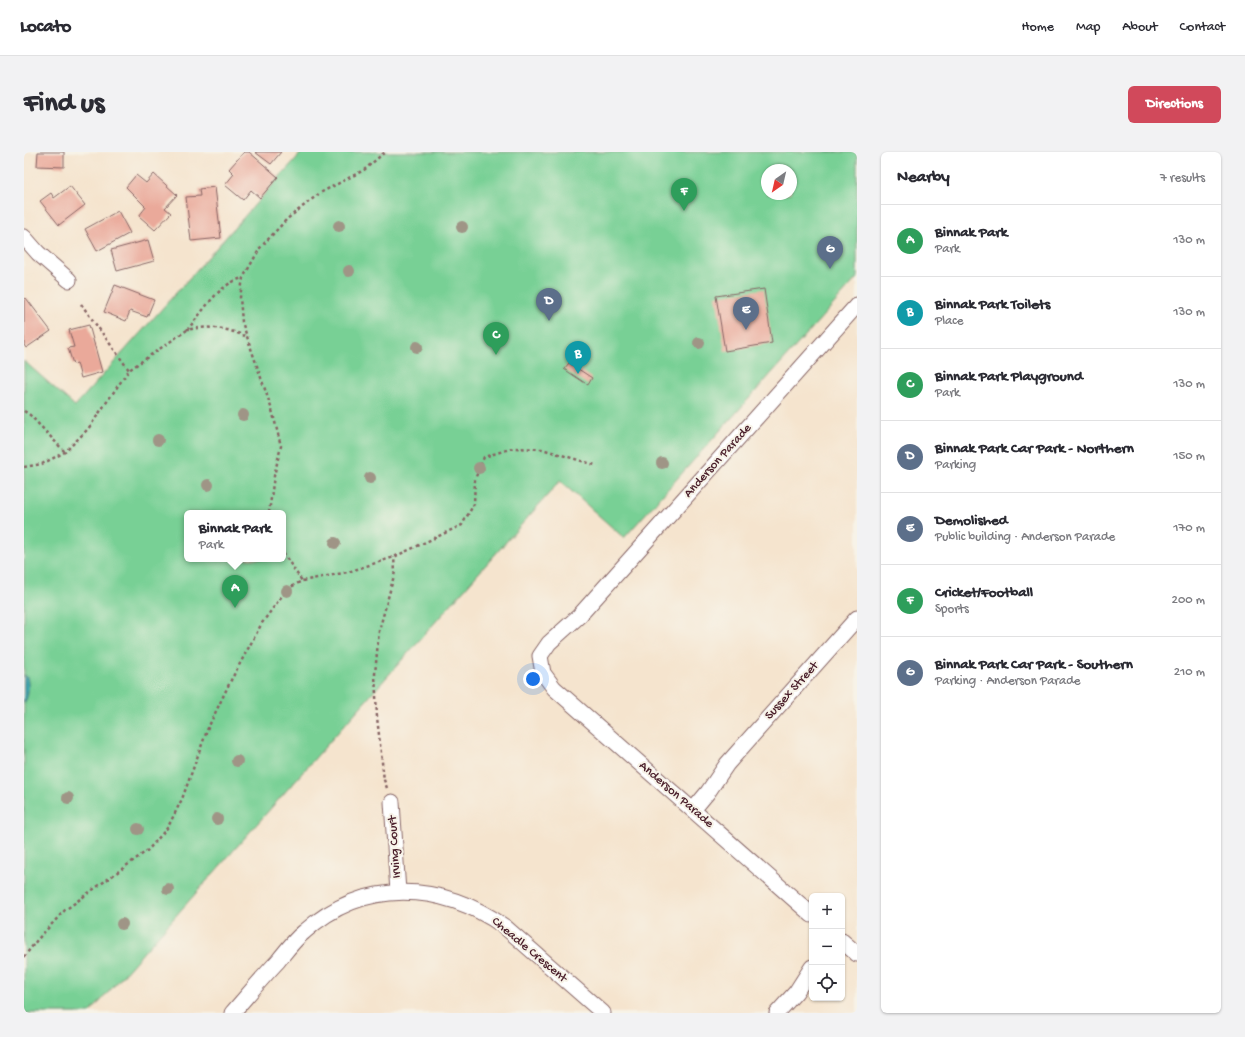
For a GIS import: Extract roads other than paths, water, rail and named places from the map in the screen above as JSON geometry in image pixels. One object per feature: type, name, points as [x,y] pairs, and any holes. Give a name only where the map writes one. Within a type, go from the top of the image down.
[{"type":"street","points":[[24,237],[38,253],[69,280]]},
{"type":"street","name":"Anderson Parade","points":[[809,912],[554,688],[542,674],[539,662],[543,650],[579,616],[857,305]]},
{"type":"street","name":"Sussex Street","points":[[689,807],[702,785],[727,764],[857,618]]},
{"type":"street","name":"Irving Court","points":[[392,802],[398,892]]},
{"type":"street","name":"Cheadle Crescent","points":[[232,1013],[295,942],[318,921],[348,904],[363,898],[398,892],[433,894],[451,898],[470,905],[489,916],[505,927],[603,1013]]},
{"type":"street","points":[[845,945],[857,954]]},
{"type":"street","points":[[796,992],[809,972]]},
{"type":"street","points":[[777,1013],[796,992],[809,981]]},
{"type":"water","points":[[24,675],[27,677],[28,694],[24,703]]},
{"type":"place","name":"Cricket/Football","points":[[684,211]]},
{"type":"place","name":"Binnak Park Car Park - Southern","points":[[830,269]]},
{"type":"place","name":"Binnak Park Car Park - Northern","points":[[549,321]]},
{"type":"place","name":"Demolished","points":[[746,330]]},
{"type":"place","name":"Binnak Park Playground","points":[[496,355]]},
{"type":"place","name":"Binnak Park Toilets","points":[[578,374]]},
{"type":"place","name":"Binnak Park","points":[[235,608]]}]
